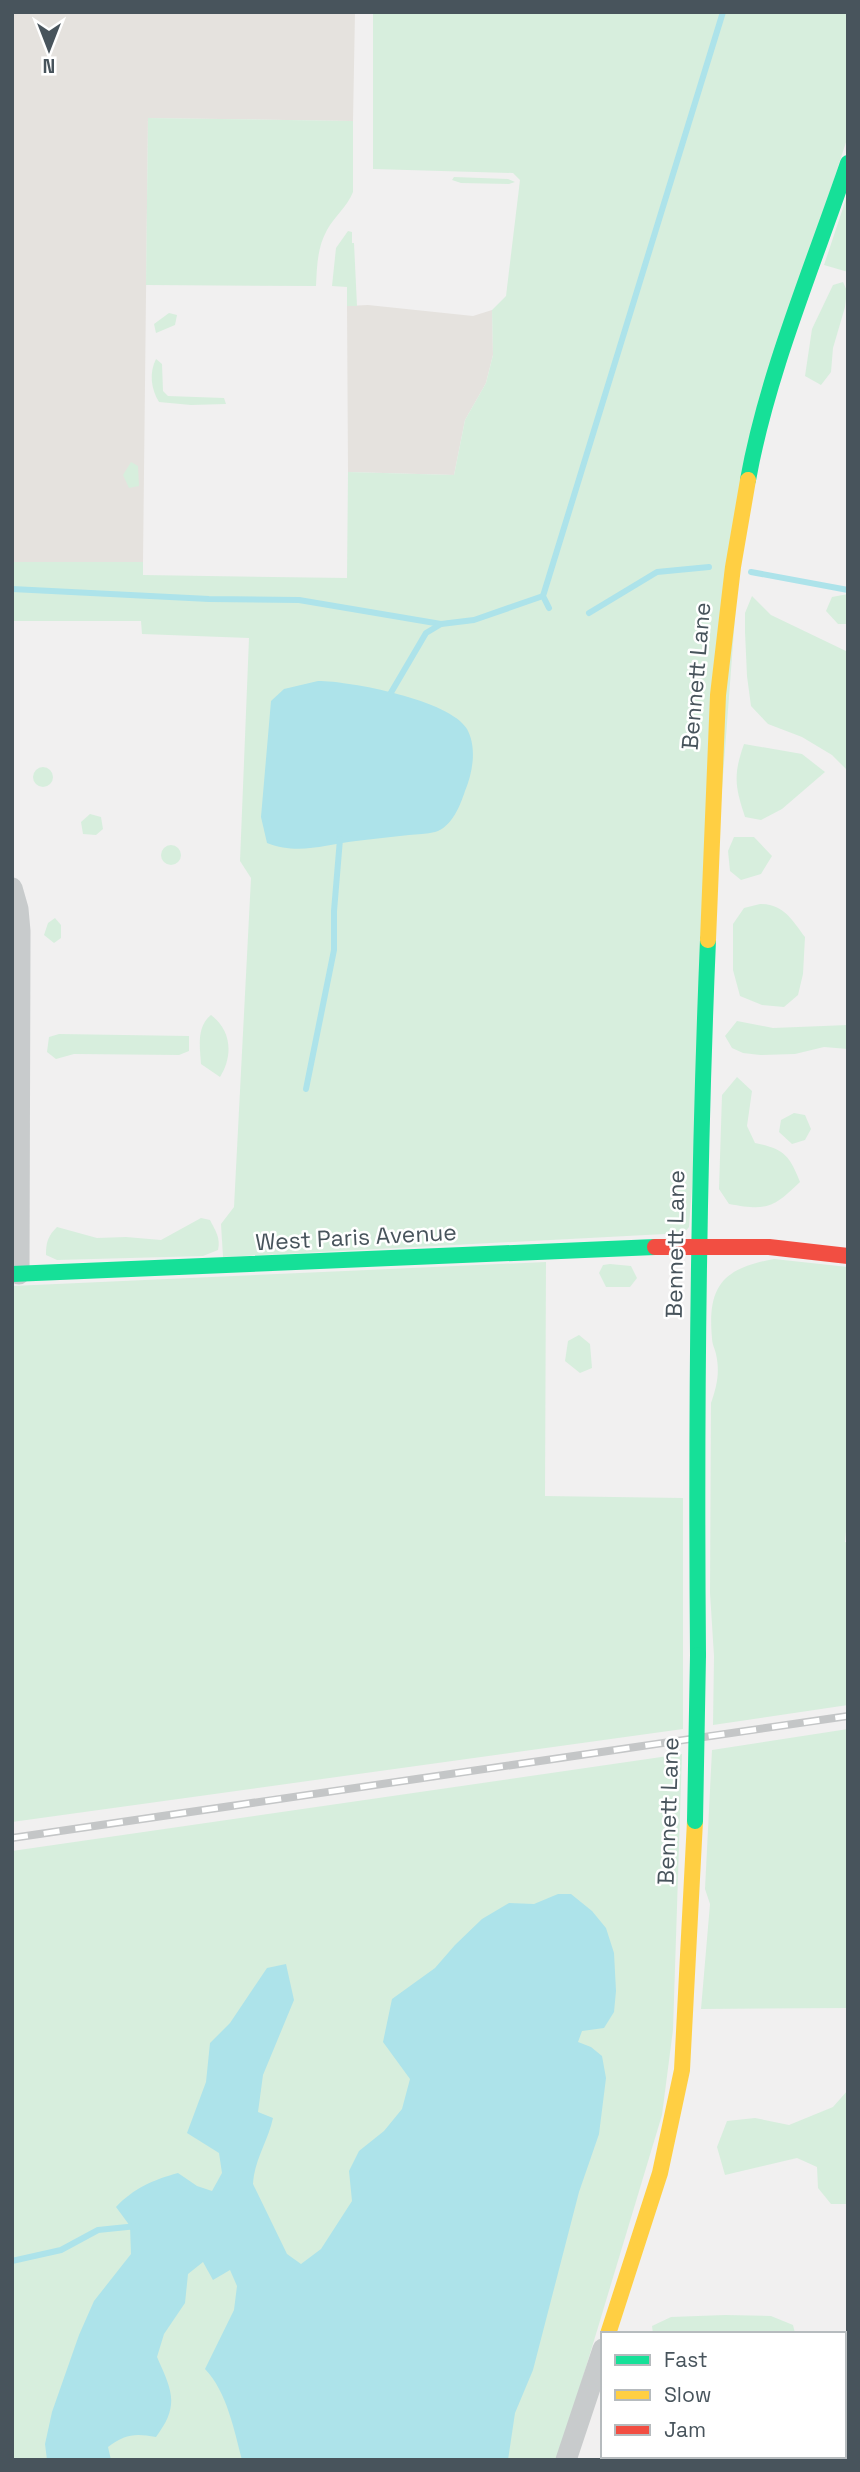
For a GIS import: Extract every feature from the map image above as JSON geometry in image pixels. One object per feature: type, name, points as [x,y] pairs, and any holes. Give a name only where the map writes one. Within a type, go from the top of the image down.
[{"type":"street","name":"Bennett Lane","points":[[609,2332],[660,2173],[680,2082],[695,1821],[703,1063],[718,695],[733,567],[755,444],[769,393],[848,163]]},
{"type":"street","points":[[12,888],[20,931],[15,1274]]},
{"type":"street","name":"West Paris Avenue","points":[[15,1274],[702,1246],[769,1247],[848,1256]]},
{"type":"street","points":[[566,2460],[601,2355]]},
{"type":"shaded area","points":[[12,12],[355,12],[353,121],[148,118],[143,562],[12,562]]},
{"type":"shaded area","points":[[368,305],[473,316],[492,310],[493,355],[486,383],[465,420],[454,475],[348,472],[347,306]]},
{"type":"green space","points":[[373,12],[848,12],[848,136],[748,445],[689,1227],[684,1233],[223,1257],[221,1224],[234,1207],[251,878],[240,861],[249,638],[142,634],[141,621],[12,621],[12,562],[143,562],[143,575],[347,578],[348,472],[454,475],[465,420],[486,383],[493,355],[492,310],[506,296],[520,180],[513,173],[373,169]]},
{"type":"green space","points":[[148,118],[353,121],[353,192],[330,225],[321,244],[316,286],[146,285]]},
{"type":"green space","points":[[454,177],[508,179],[515,182],[461,183],[452,180]]},
{"type":"green space","points":[[848,193],[848,272],[824,265]]},
{"type":"green space","points":[[348,231],[352,232],[354,243],[357,306],[347,306],[347,287],[332,286],[336,248]]},
{"type":"green space","points":[[843,282],[847,291],[845,307],[833,348],[831,372],[821,385],[805,376],[812,329],[833,285]]},
{"type":"green space","points":[[169,313],[177,315],[175,325],[156,333],[154,324]]},
{"type":"green space","points":[[156,359],[162,364],[163,391],[168,396],[224,398],[226,404],[159,402],[152,381]]},
{"type":"green space","points":[[131,462],[138,466],[139,486],[129,488],[123,475]]},
{"type":"green space","points":[[848,594],[848,624],[838,624],[826,611],[832,597]]},
{"type":"green space","points":[[752,596],[771,615],[848,652],[847,770],[832,755],[802,737],[768,724],[751,706],[745,613]]},
{"type":"green space","points":[[744,744],[802,754],[825,772],[782,809],[761,820],[745,817],[737,781],[738,764]]},
{"type":"green space","points":[[39,767],[47,767],[53,777],[47,787],[39,787],[33,781],[33,773]]},
{"type":"green space","points":[[90,814],[101,817],[103,829],[96,835],[83,834],[81,822]]},
{"type":"green space","points":[[734,837],[754,837],[772,856],[761,874],[741,880],[730,871],[728,851]]},
{"type":"green space","points":[[171,845],[178,848],[181,855],[178,862],[171,865],[164,862],[161,855],[164,848]]},
{"type":"green space","points":[[760,904],[781,910],[805,937],[803,974],[798,995],[784,1007],[762,1005],[740,996],[733,970],[733,924],[744,908]]},
{"type":"green space","points":[[55,918],[61,925],[61,938],[54,943],[44,935],[48,923]]},
{"type":"green space","points":[[211,1015],[227,1036],[227,1061],[220,1077],[201,1064],[201,1032]]},
{"type":"green space","points":[[737,1021],[773,1028],[848,1025],[848,1049],[824,1047],[795,1054],[743,1053],[732,1048],[725,1036]]},
{"type":"green space","points":[[59,1034],[189,1036],[189,1051],[179,1055],[74,1054],[56,1059],[47,1052],[49,1037]]},
{"type":"green space","points":[[737,1077],[752,1091],[747,1126],[755,1143],[784,1154],[800,1182],[776,1202],[761,1207],[729,1204],[719,1189],[722,1095]]},
{"type":"green space","points":[[794,1113],[805,1115],[811,1129],[805,1140],[792,1144],[779,1132],[781,1120]]},
{"type":"green space","points":[[201,1218],[210,1220],[219,1242],[218,1250],[203,1256],[57,1260],[46,1255],[48,1240],[57,1227],[97,1238],[161,1240]]},
{"type":"green space","points":[[774,1259],[848,1267],[848,1509],[845,1542],[848,1543],[848,1705],[713,1725],[714,1656],[710,1593],[711,1403],[718,1373],[711,1320],[716,1292],[722,1282],[743,1268]]},
{"type":"green space","points":[[546,1262],[545,1496],[683,1498],[683,1729],[12,1822],[12,1286]]},
{"type":"green space","points":[[603,1265],[631,1266],[637,1278],[630,1287],[606,1287],[599,1273]]},
{"type":"green space","points":[[579,1335],[590,1344],[592,1368],[580,1373],[565,1361],[568,1341]]},
{"type":"green space","points":[[848,1729],[848,2008],[701,2009],[710,1904],[705,1889],[712,1750]]},
{"type":"green space","points":[[682,1754],[673,2030],[662,2115],[558,2460],[12,2460],[12,1851]]},
{"type":"green space","points":[[848,2090],[848,2204],[831,2204],[818,2188],[817,2167],[797,2158],[725,2175],[717,2147],[727,2121],[755,2118],[789,2125],[833,2107]]},
{"type":"green space","points":[[771,2316],[793,2325],[795,2332],[653,2332],[652,2326],[671,2317]]},
{"type":"green space","points":[[684,2458],[773,2458],[773,2460]]},
{"type":"water","points":[[318,681],[352,684],[421,701],[441,709],[467,729],[473,752],[470,776],[458,809],[446,826],[432,833],[311,848],[278,847],[267,843],[261,817],[271,701],[284,689]]},
{"type":"water","points":[[558,1894],[571,1894],[592,1911],[606,1928],[614,1953],[616,1991],[614,2012],[604,2028],[582,2031],[578,2042],[591,2047],[602,2056],[606,2078],[599,2134],[579,2192],[533,2370],[515,2413],[508,2460],[242,2460],[224,2400],[213,2378],[205,2369],[234,2310],[237,2286],[230,2270],[213,2280],[203,2262],[188,2274],[185,2303],[164,2334],[157,2357],[170,2389],[171,2407],[164,2426],[156,2437],[136,2435],[120,2439],[108,2447],[111,2460],[47,2460],[45,2444],[52,2412],[79,2335],[94,2301],[131,2254],[130,2226],[116,2207],[144,2186],[178,2173],[197,2186],[212,2191],[222,2173],[219,2153],[187,2133],[206,2082],[210,2043],[230,2023],[267,1968],[286,1964],[294,2000],[263,2075],[258,2112],[273,2118],[253,2184],[287,2254],[301,2264],[321,2249],[352,2201],[349,2171],[359,2151],[384,2131],[402,2109],[410,2079],[383,2042],[392,1999],[435,1968],[482,1919],[509,1903],[534,1904]]},
{"type":"waterway","points":[[549,608],[543,596],[723,12]]},
{"type":"waterway","points":[[589,613],[657,572],[709,567]]},
{"type":"waterway","points":[[751,572],[848,590]]},
{"type":"waterway","points":[[12,589],[209,599],[299,600],[441,624]]},
{"type":"waterway","points":[[389,696],[426,633],[441,624],[474,620],[543,596]]},
{"type":"waterway","points":[[306,1089],[334,950],[334,911],[340,839]]},
{"type":"waterway","points":[[12,2261],[61,2250],[98,2230],[137,2226]]},
{"type":"railway","points":[[12,1838],[848,1716]]},
{"type":"traffic: fast","points":[[748,480],[756,440],[779,360],[848,163]]},
{"type":"traffic: fast","points":[[698,1655],[698,1297],[708,940]]},
{"type":"traffic: fast","points":[[12,1274],[655,1247]]},
{"type":"traffic: fast","points":[[695,1821],[698,1655]]},
{"type":"traffic: slow","points":[[708,940],[718,695],[733,567],[748,480]]},
{"type":"traffic: slow","points":[[609,2332],[660,2173],[682,2070],[695,1821]]},
{"type":"traffic: jam","points":[[655,1247],[769,1247],[848,1256]]}]
